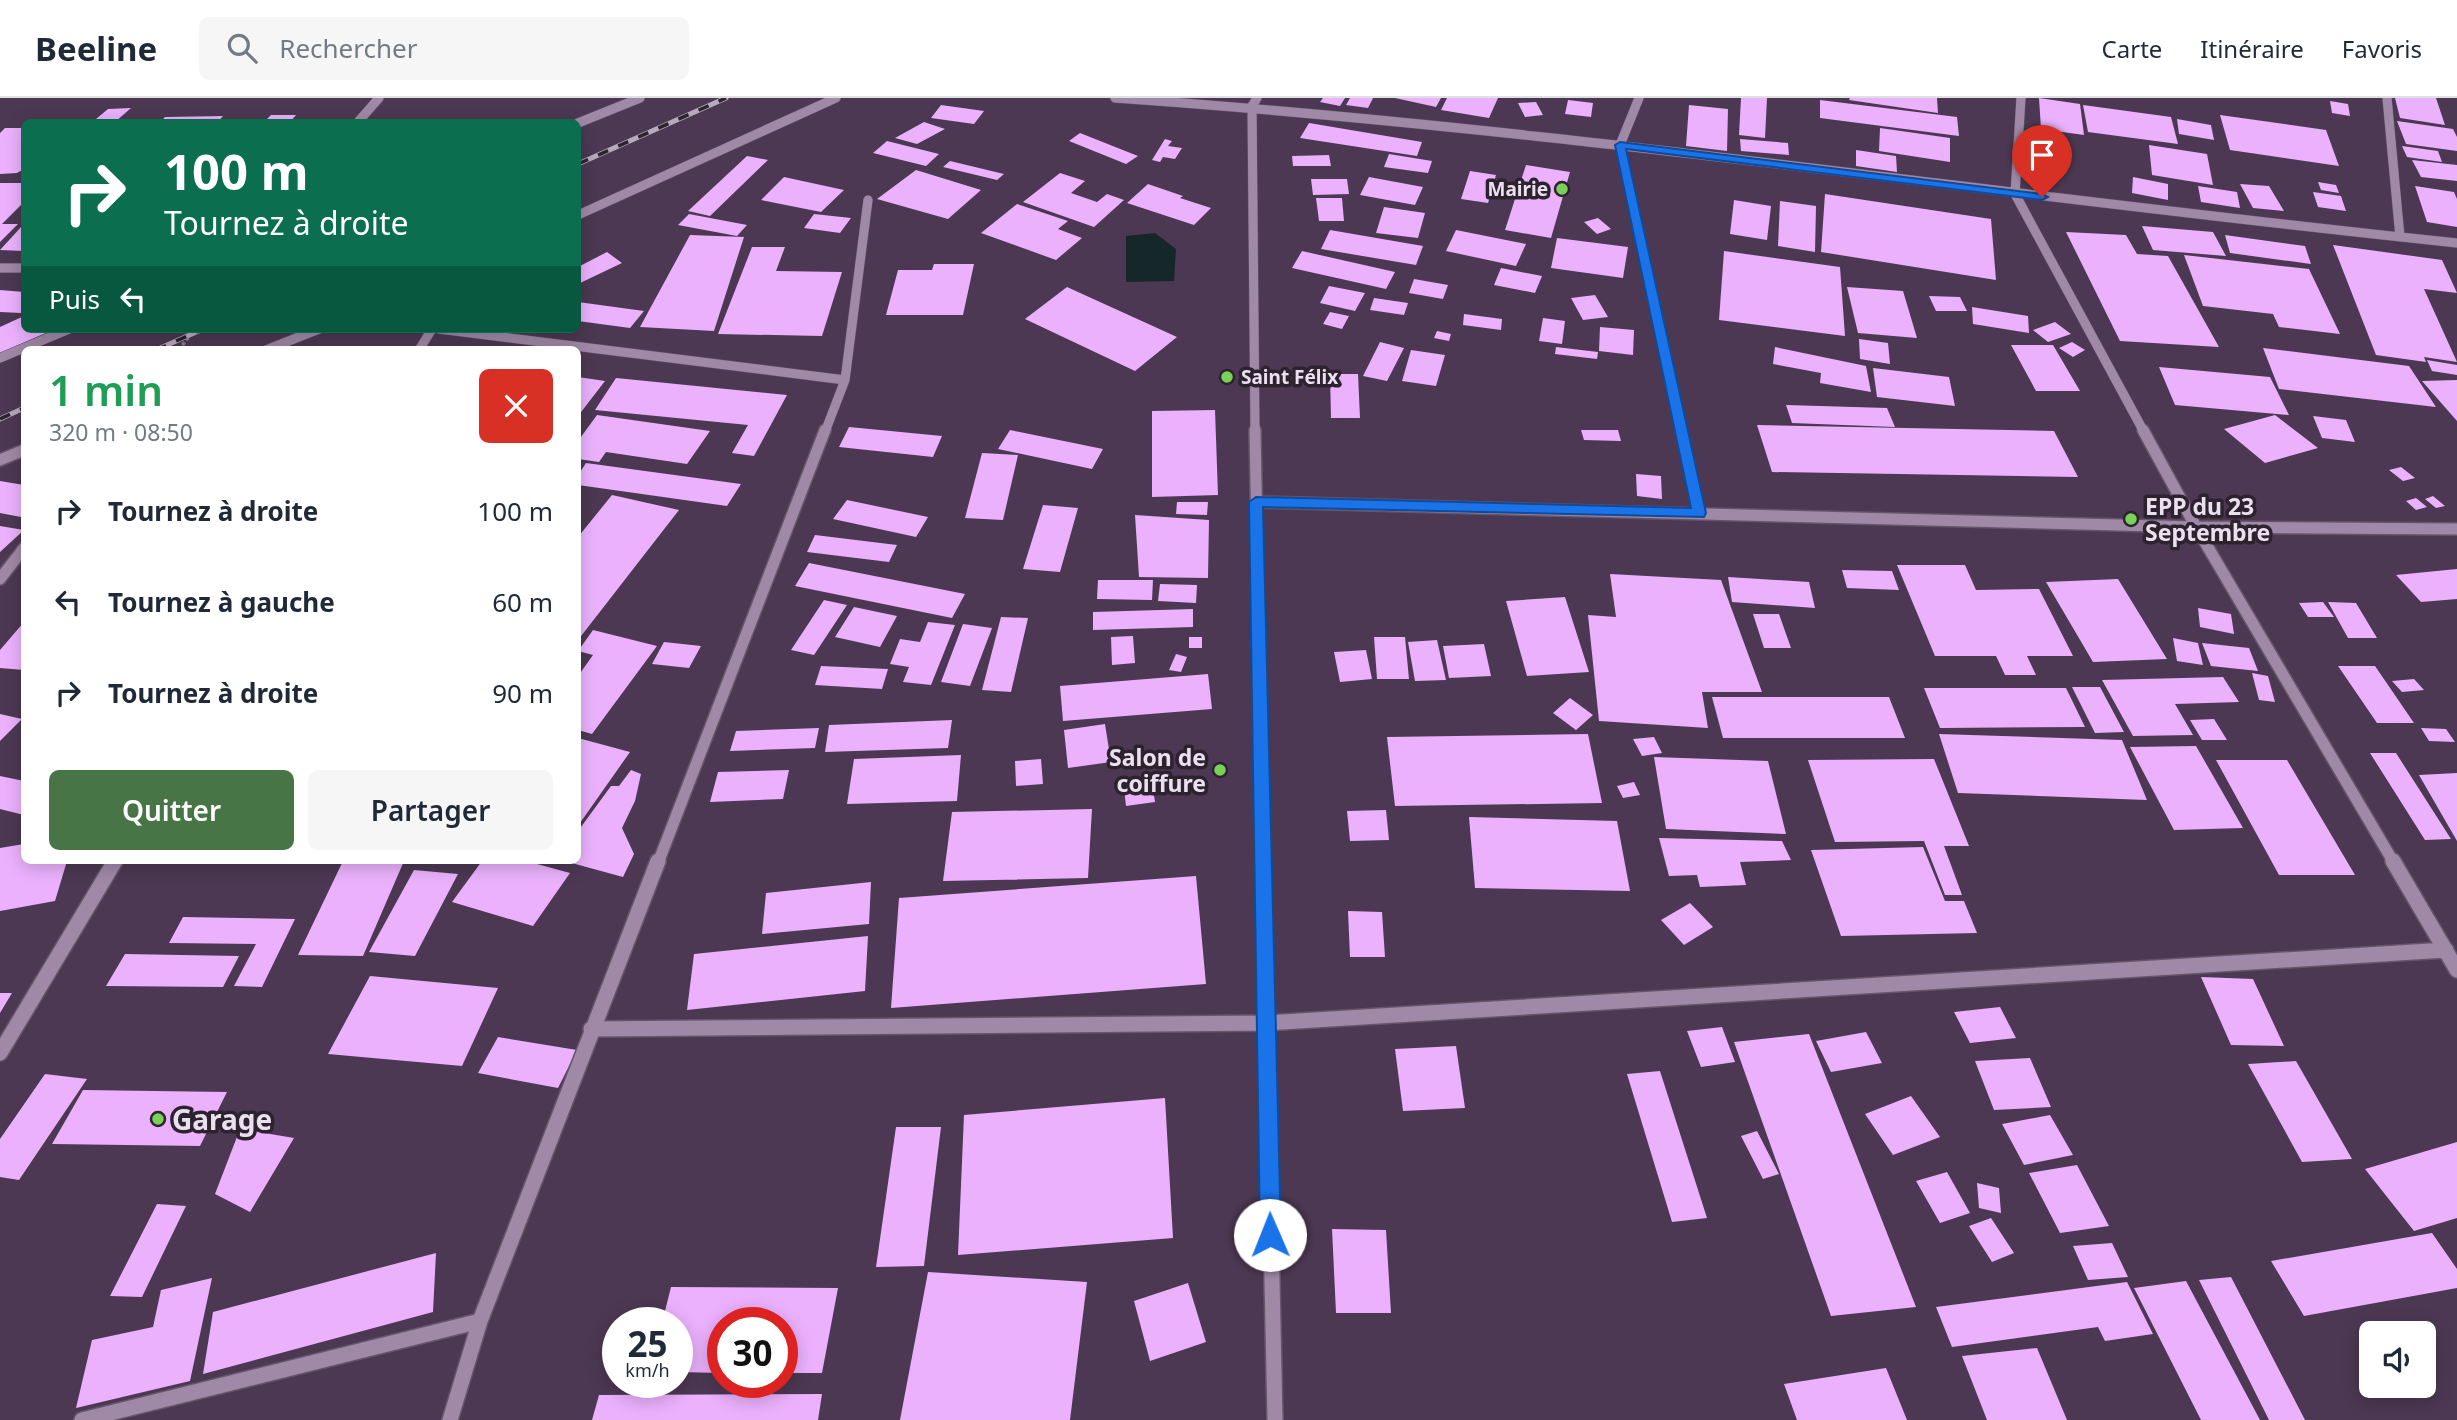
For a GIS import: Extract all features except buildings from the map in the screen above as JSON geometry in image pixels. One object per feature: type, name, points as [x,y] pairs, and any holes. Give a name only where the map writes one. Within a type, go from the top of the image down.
[{"type":"street","points":[[361,119],[379,98]]},
{"type":"street","points":[[581,122],[640,98]]},
{"type":"street","points":[[581,214],[836,98]]},
{"type":"street","points":[[1115,98],[1255,102],[2015,194],[2457,243]]},
{"type":"street","points":[[1639,98],[1620,145],[1699,513]]},
{"type":"street","points":[[2021,98],[2015,194],[2196,527],[2457,970]]},
{"type":"street","points":[[2387,98],[2400,237]]},
{"type":"street","points":[[1255,102],[1256,502],[1275,1420]]},
{"type":"street","points":[[450,1420],[480,1321],[591,1029],[845,380],[868,200]]},
{"type":"street","points":[[0,268],[21,268]]},
{"type":"street","points":[[29,346],[59,333]]},
{"type":"street","points":[[277,346],[309,333]]},
{"type":"street","points":[[471,333],[574,346]]},
{"type":"street","points":[[581,347],[845,380]]},
{"type":"street","points":[[0,358],[21,349]]},
{"type":"street","points":[[0,460],[21,451]]},
{"type":"street","points":[[1256,502],[2196,527],[2457,529]]},
{"type":"street","points":[[0,579],[21,552]]},
{"type":"street","points":[[0,1053],[113,864]]},
{"type":"street","points":[[591,1029],[1266,1023],[2446,950]]},
{"type":"street","points":[[82,1420],[480,1321]]},
{"type":"shaded area","points":[[1155,233],[1176,249],[1174,281],[1126,282],[1126,236]]},
{"type":"railway","points":[[581,163],[726,98]]},
{"type":"railway","points":[[165,346],[194,333]]},
{"type":"railway","points":[[0,419],[21,409]]},
{"type":"place","name":"Mairie","points":[[1562,189]]},
{"type":"place","name":"Saint Félix","points":[[1227,377]]},
{"type":"place","name":"EPP du 23 Septembre","points":[[2131,519]]},
{"type":"place","name":"Salon de coiffure","points":[[1220,770]]},
{"type":"place","name":"Garage","points":[[158,1119]]},
{"type":"route","points":[[1270,1235],[1256,502],[1699,513],[1620,145],[2042,197]]}]
